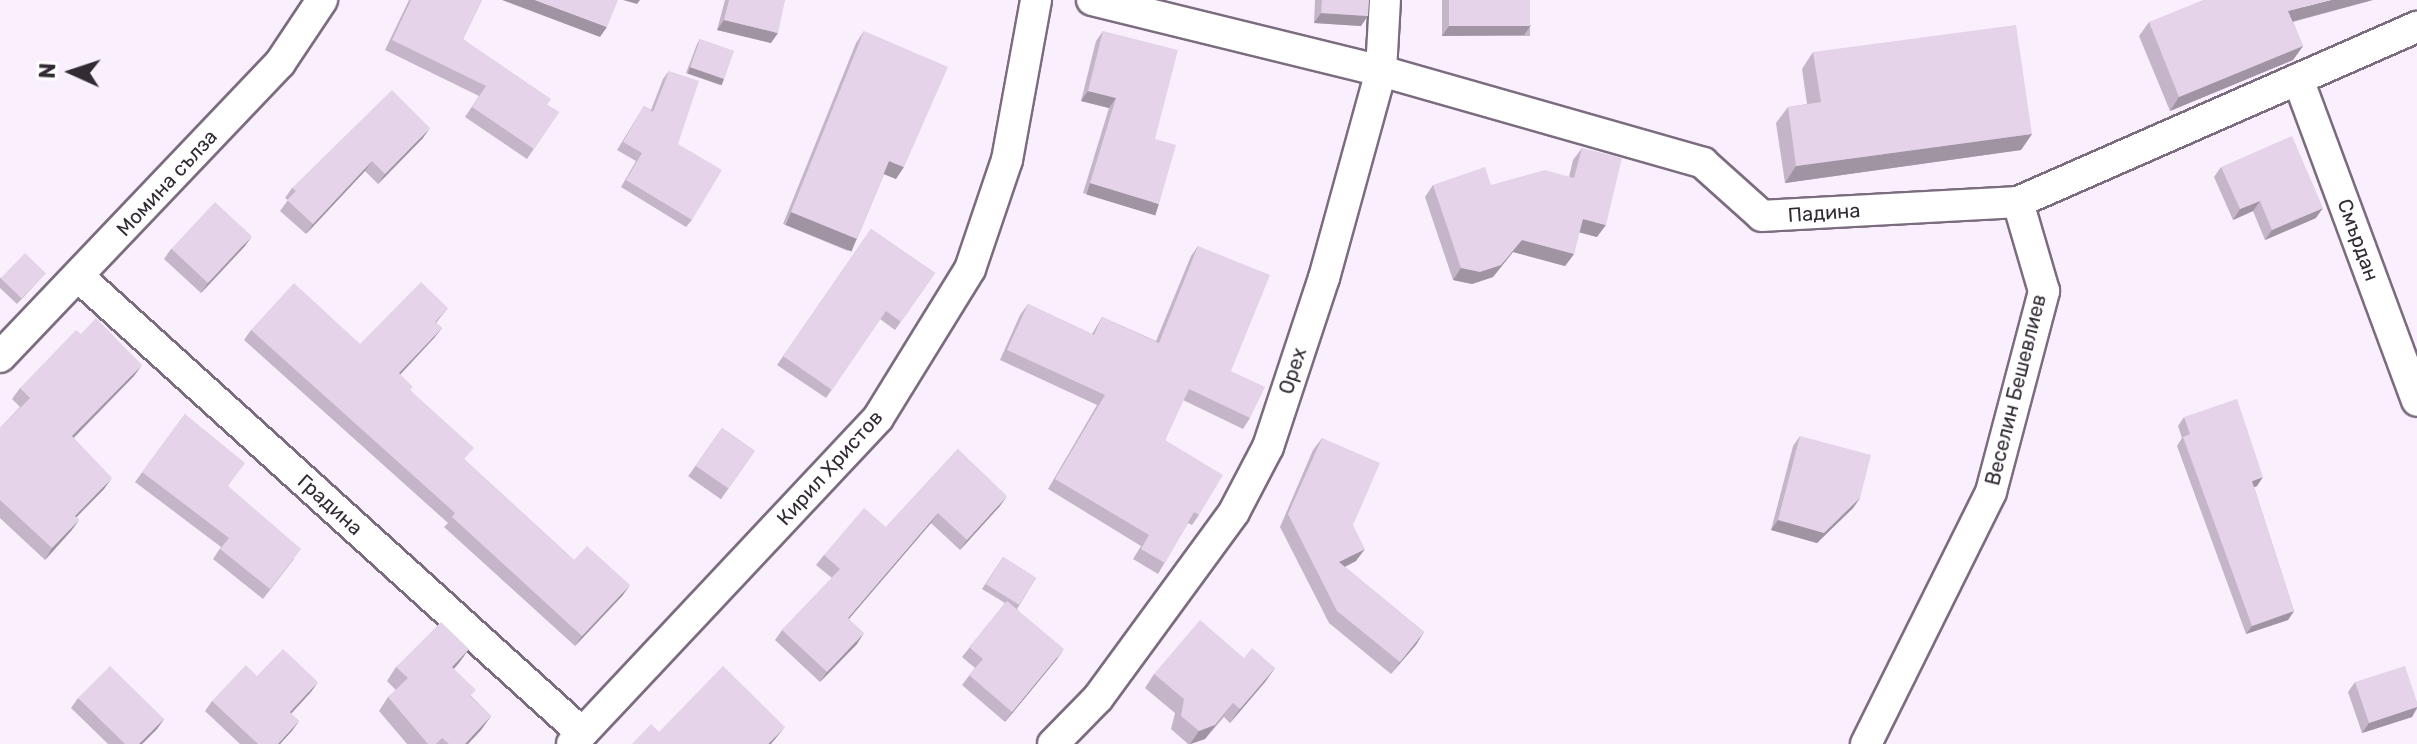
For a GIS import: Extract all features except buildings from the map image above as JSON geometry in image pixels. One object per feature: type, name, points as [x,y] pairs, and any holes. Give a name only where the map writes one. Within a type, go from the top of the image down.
[{"type":"street","name":"Момина сълза","points":[[0,357],[280,63],[322,0]]},
{"type":"street","name":"Кирил Христов","points":[[577,738],[878,418],[970,269],[1007,160],[1036,0]]},
{"type":"street","name":"Падина","points":[[1092,0],[1381,71],[1703,163],[1762,216],[2018,202],[2417,27]]},
{"type":"street","name":"Орех","points":[[1053,744],[1098,698],[1234,512],[1268,447],[1324,278],[1381,71],[1385,0]]},
{"type":"street","name":"Смърдан","points":[[2298,79],[2417,401]]},
{"type":"street","name":"Веселин Бешевлиев","points":[[1866,744],[1991,492],[2044,291],[2018,202]]},
{"type":"street","name":"Градина","points":[[79,277],[577,738]]}]
